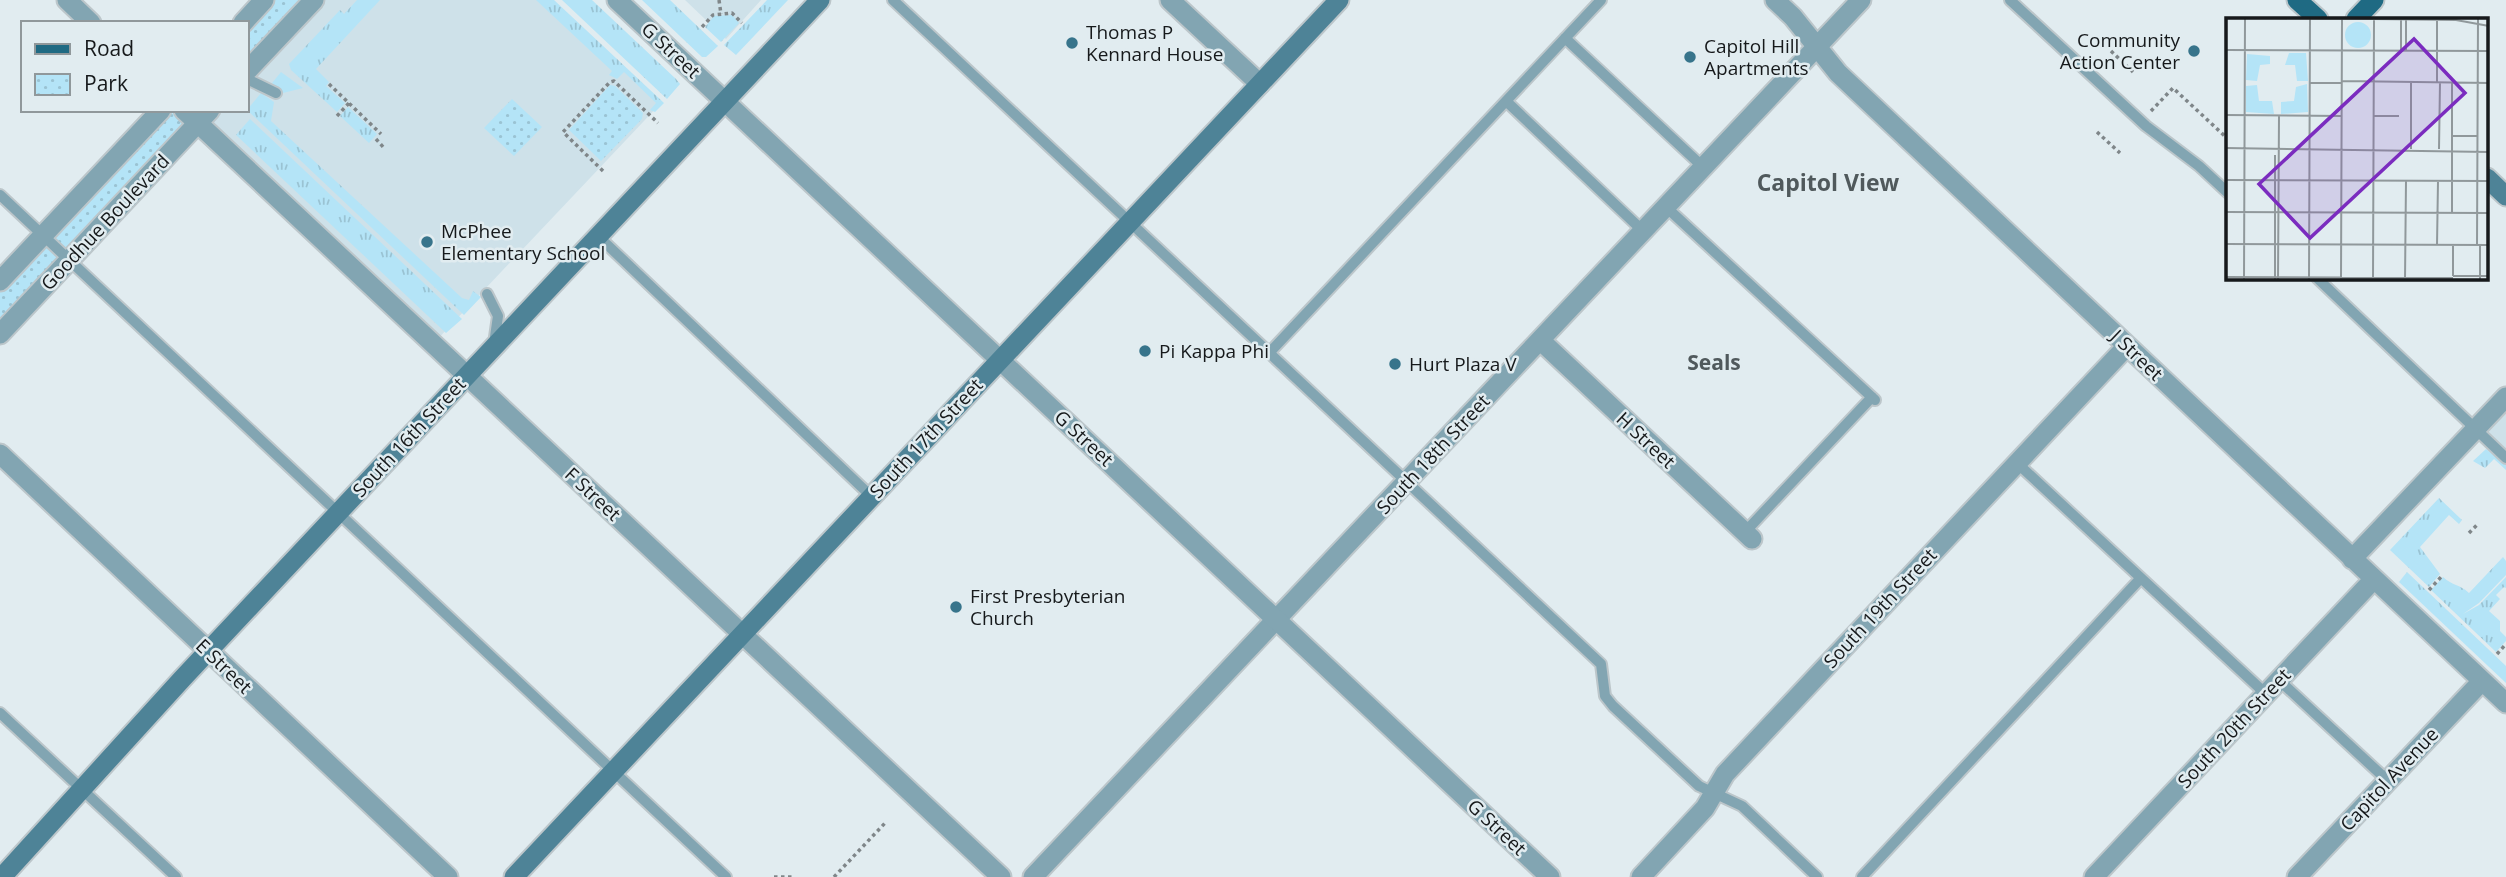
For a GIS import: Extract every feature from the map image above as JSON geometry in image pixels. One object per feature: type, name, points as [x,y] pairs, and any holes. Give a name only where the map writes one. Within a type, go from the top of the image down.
[{"type":"main road","name":"South 16th Street","points":[[2,877],[209,651],[820,0]]},
{"type":"main road","name":"South 17th Street","points":[[514,877],[1339,0]]},
{"type":"main road","points":[[2297,0],[2317,18]]},
{"type":"main road","points":[[2357,18],[2374,0]]},
{"type":"main road","points":[[2488,179],[2506,196]]},
{"type":"street","points":[[67,0],[89,21]]},
{"type":"street","points":[[245,21],[264,0]]},
{"type":"street","points":[[248,70],[314,0]]},
{"type":"street","name":"G Street","points":[[617,0],[1550,877]]},
{"type":"street","points":[[1170,0],[1260,84]]},
{"type":"street","name":"J Street","points":[[1776,0],[1838,73],[2506,703]]},
{"type":"street","name":"South 18th Street","points":[[1033,877],[1861,0]]},
{"type":"street","name":"Goodhue Boulevard","points":[[0,281],[159,112]]},
{"type":"street","name":"Goodhue Boulevard","points":[[0,334],[197,115]]},
{"type":"street","name":"F Street","points":[[197,115],[467,375],[1001,877]]},
{"type":"street","name":"H Street","points":[[1540,340],[1749,536]]},
{"type":"street","name":"South 19th Street","points":[[1640,877],[1705,808],[1725,774],[2127,346]]},
{"type":"street","points":[[2352,559],[2506,397]]},
{"type":"street","name":"E Street","points":[[0,454],[448,877]]},
{"type":"street","name":"South 20th Street","points":[[2094,877],[2374,579]]},
{"type":"street","name":"Capitol Avenue","points":[[2297,877],[2482,681]]},
{"type":"lane","points":[[893,0],[1601,664],[1605,696],[1613,706],[1699,786],[1742,806],[1817,877]]},
{"type":"lane","points":[[1270,352],[1601,0]]},
{"type":"lane","points":[[2010,0],[2146,126],[2199,166],[2226,191]]},
{"type":"lane","points":[[1565,38],[1703,167]]},
{"type":"lane","points":[[248,79],[276,93]]},
{"type":"lane","points":[[1506,101],[1643,231]]},
{"type":"lane","points":[[0,195],[726,877]]},
{"type":"lane","points":[[1666,206],[1873,399],[1749,536]]},
{"type":"lane","points":[[598,236],[872,497]]},
{"type":"lane","points":[[2319,280],[2506,458]]},
{"type":"lane","points":[[487,294],[498,316],[493,347]]},
{"type":"lane","points":[[2017,463],[2140,579],[2388,781]]},
{"type":"lane","points":[[1862,877],[2140,579]]},
{"type":"lane","points":[[0,713],[176,877]]},
{"type":"path","points":[[719,0],[722,14]]},
{"type":"path","points":[[702,27],[713,15],[732,13],[742,23]]},
{"type":"path","points":[[2111,51],[2133,72]]},
{"type":"path","points":[[603,171],[563,132],[610,82],[614,81],[658,123]]},
{"type":"path","points":[[329,84],[381,134]]},
{"type":"path","points":[[2158,104],[2173,88],[2226,137]]},
{"type":"path","points":[[337,116],[349,103]]},
{"type":"path","points":[[2097,132],[2120,153]]},
{"type":"path","points":[[376,139],[386,149]]},
{"type":"path","points":[[2469,533],[2478,524]]},
{"type":"path","points":[[2429,590],[2442,576]]},
{"type":"path","points":[[2497,654],[2506,644]]},
{"type":"path","points":[[834,877],[886,822]]},
{"type":"path","points":[[774,877],[793,877]]},
{"type":"shaded area","name":"McPhee Elementary School","points":[[314,0],[552,0],[661,103],[433,344],[198,123],[208,112],[248,112],[248,70]]},
{"type":"shaded area","points":[[685,0],[761,0],[726,39]]},
{"type":"shaded area","points":[[2506,397],[2506,458],[2476,429]]},
{"type":"green space","points":[[264,0],[314,0],[248,70],[248,22]]},
{"type":"green space","points":[[357,0],[380,0],[316,69],[329,82],[326,86],[345,103],[337,112],[291,70],[289,64],[340,10],[344,14]]},
{"type":"green space","points":[[536,0],[554,0],[664,103],[655,112],[650,110],[656,103],[624,72],[617,79],[609,75],[612,71]]},
{"type":"green space","points":[[562,0],[592,0],[680,84],[667,99]]},
{"type":"green space","points":[[642,0],[670,0],[718,46],[706,57],[702,57]]},
{"type":"green space","points":[[767,0],[788,0],[736,55],[724,45]]},
{"type":"green space","points":[[732,15],[739,23],[721,42],[705,27],[714,16]]},
{"type":"green space","points":[[281,72],[303,88],[283,93],[272,83]]},
{"type":"green space","points":[[610,85],[615,86],[643,113],[642,119],[601,161],[569,130]]},
{"type":"green space","points":[[261,93],[274,102],[271,121],[462,298],[469,300],[473,291],[481,297],[464,315],[248,109]]},
{"type":"green space","points":[[512,99],[542,127],[514,156],[484,128]]},
{"type":"green space","points":[[348,107],[377,134],[369,143],[340,116]]},
{"type":"green space","points":[[159,112],[208,112],[0,334],[0,281]]},
{"type":"green space","points":[[250,119],[462,319],[446,333],[236,135]]},
{"type":"green space","points":[[2486,449],[2506,465],[2506,470],[2494,459],[2485,468],[2473,461]]},
{"type":"green space","points":[[2439,498],[2462,520],[2459,524],[2449,515],[2420,547],[2440,574],[2429,587],[2390,550]]},
{"type":"green space","points":[[2503,557],[2506,561],[2506,575],[2479,603],[2463,614],[2479,605],[2506,577],[2506,588],[2496,595],[2500,599],[2489,611],[2500,621],[2500,631],[2506,637],[2506,641],[2496,652],[2431,590],[2443,577],[2469,593]]},
{"type":"green space","points":[[2407,572],[2506,666],[2506,683],[2399,582]]},
{"type":"place","name":"Thomas P Kennard House","points":[[1072,43]]},
{"type":"place","name":"Community Action Center","points":[[2194,51]]},
{"type":"place","name":"Capitol Hill Apartments","points":[[1690,57]]},
{"type":"place","name":"McPhee Elementary School","points":[[427,242]]},
{"type":"place","name":"Pi Kappa Phi","points":[[1145,351]]},
{"type":"place","name":"Hurt Plaza V","points":[[1395,364]]},
{"type":"place","name":"First Presbyterian Church","points":[[956,607]]},
{"type":"district","name":"Capitol View","points":[[1828,183]]},
{"type":"district","name":"Seals","points":[[1714,363]]}]
